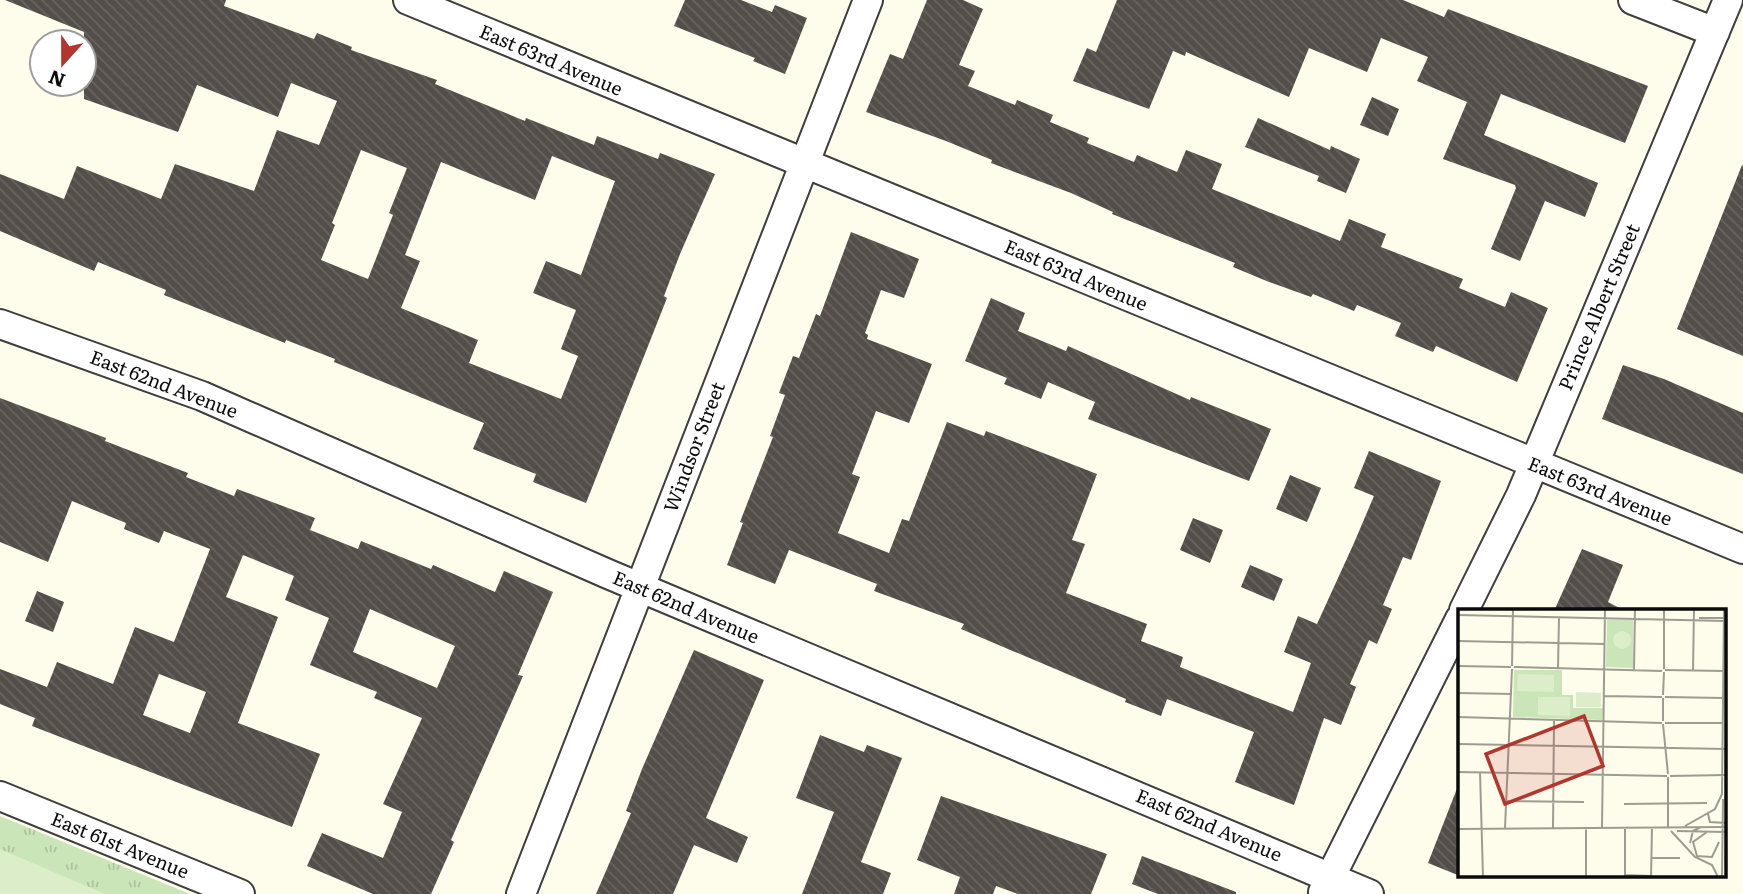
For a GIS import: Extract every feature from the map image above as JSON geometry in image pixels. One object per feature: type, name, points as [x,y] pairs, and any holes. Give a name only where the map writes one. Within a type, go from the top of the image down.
[{"type":"street","name":"East 63rd Avenue","points":[[408,0],[1743,550]]},
{"type":"street","name":"Windsor Street","points":[[521,894],[868,0]]},
{"type":"street","points":[[1633,0],[1715,32]]},
{"type":"street","name":"Prince Albert Street","points":[[1465,609],[1534,464],[1728,0]]},
{"type":"street","name":"East 62nd Avenue","points":[[0,324],[202,396],[1326,885],[1370,894]]},
{"type":"street","points":[[1326,885],[1458,623]]},
{"type":"street","name":"East 61st Avenue","points":[[0,796],[240,894]]},
{"type":"green space","points":[[0,816],[190,894],[0,894]]},
{"type":"green space","points":[[0,849],[105,894],[0,894]]},
{"type":"building","points":[[5,0],[226,0],[224,6],[314,39],[317,33],[352,47],[351,50],[437,80],[435,84],[525,121],[526,118],[594,145],[597,136],[658,159],[660,153],[715,174],[680,254],[664,296],[667,298],[586,503],[533,482],[536,474],[473,449],[484,423],[334,362],[335,359],[286,340],[285,343],[164,295],[166,290],[98,262],[94,271],[0,231],[0,174],[64,199],[77,166],[161,199],[175,164],[254,191],[277,130],[319,145],[337,101],[291,83],[278,117],[197,85],[178,132],[84,99],[98,98],[98,28],[74,28]],"holes":[[[361,150],[407,168],[389,213],[393,215],[368,279],[321,260],[335,225],[332,223]],[[552,156],[615,181],[581,275],[546,261],[533,293],[576,310],[561,349],[578,356],[561,399],[469,363],[478,340],[401,308],[420,261],[405,255],[441,162],[535,200]]]},
{"type":"building","points":[[685,0],[741,0],[772,12],[775,5],[807,18],[785,74],[753,61],[755,58],[674,26]]},
{"type":"building","points":[[927,0],[963,0],[983,9],[959,65],[975,71],[968,86],[1015,105],[1017,100],[1053,115],[1050,122],[1089,138],[1087,143],[1134,162],[1137,155],[1177,172],[1186,150],[1222,164],[1212,189],[1340,241],[1349,219],[1386,234],[1381,247],[1463,279],[1459,288],[1505,307],[1511,292],[1548,308],[1517,382],[1436,346],[1433,352],[1395,336],[1401,323],[1357,305],[1354,311],[1313,294],[1311,297],[1269,282],[1233,267],[1235,263],[1112,214],[1113,212],[1071,193],[991,163],[992,160],[946,141],[866,112],[890,54],[903,59]]},
{"type":"building","points":[[1117,0],[1403,0],[1444,17],[1448,9],[1648,86],[1625,143],[1501,94],[1484,135],[1598,183],[1585,217],[1545,201],[1520,261],[1491,249],[1515,185],[1443,159],[1467,102],[1417,81],[1428,57],[1381,38],[1367,72],[1309,48],[1289,97],[1186,52],[1185,56],[1173,51],[1149,109],[1073,81],[1087,48],[1096,52]]},
{"type":"building","points":[[1372,97],[1399,109],[1388,136],[1360,125]]},
{"type":"building","points":[[1258,118],[1330,150],[1331,146],[1360,159],[1346,193],[1317,181],[1319,176],[1245,147]]},
{"type":"building","points":[[1743,166],[1743,356],[1677,329]]},
{"type":"building","points":[[851,232],[919,259],[904,298],[881,290],[865,333],[868,335],[867,339],[932,364],[909,423],[876,411],[852,474],[860,477],[838,533],[889,553],[902,519],[909,521],[947,422],[984,436],[986,431],[1097,474],[1072,540],[1085,544],[1066,593],[1147,624],[1141,641],[1183,657],[1180,667],[1293,712],[1311,663],[1284,652],[1298,616],[1317,624],[1374,496],[1354,488],[1369,451],[1441,481],[1411,560],[1403,557],[1383,605],[1392,609],[1377,644],[1369,640],[1350,684],[1356,687],[1341,725],[1324,718],[1294,805],[1235,782],[1254,732],[1167,699],[1161,716],[1125,702],[1126,699],[961,629],[964,624],[874,591],[877,584],[789,550],[775,584],[727,565],[743,523],[740,522],[773,437],[770,436],[785,395],[779,393],[793,356],[799,358],[816,314],[820,316]]},
{"type":"building","points":[[991,298],[1025,313],[1018,331],[1066,351],[1068,346],[1190,400],[1191,397],[1271,429],[1249,481],[1088,419],[1095,402],[1048,382],[1041,399],[1004,384],[1007,378],[965,361]]},
{"type":"building","points":[[1623,365],[1664,379],[1743,413],[1743,474],[1602,419]]},
{"type":"building","points":[[0,398],[106,438],[105,441],[188,473],[186,477],[234,496],[237,489],[315,518],[310,530],[358,549],[361,541],[431,569],[433,565],[495,592],[504,571],[553,592],[518,675],[523,676],[451,840],[454,842],[431,894],[373,894],[307,866],[322,833],[383,858],[402,812],[383,804],[422,718],[374,698],[377,692],[310,665],[329,618],[285,600],[294,576],[243,555],[226,597],[278,617],[238,723],[320,754],[292,827],[32,726],[35,718],[0,704],[0,669],[47,687],[57,662],[113,684],[135,627],[174,642],[210,549],[164,531],[159,543],[124,529],[126,523],[72,501],[48,562],[0,542]],"holes":[[[370,609],[455,646],[437,688],[353,652]],[[159,674],[206,692],[190,733],[143,715]]]},
{"type":"building","points":[[1290,475],[1321,488],[1307,522],[1276,509]]},
{"type":"building","points":[[1193,518],[1223,530],[1210,563],[1180,550]]},
{"type":"building","points":[[1582,549],[1623,565],[1608,602],[1621,609],[1555,609]]},
{"type":"building","points":[[1250,565],[1283,579],[1274,601],[1241,587]]},
{"type":"building","points":[[37,591],[64,602],[53,632],[25,621]]},
{"type":"building","points":[[694,650],[764,680],[706,818],[748,837],[737,863],[694,845],[673,894],[596,894],[631,813],[626,811],[642,769]]},
{"type":"building","points":[[820,735],[864,752],[867,745],[902,758],[861,862],[891,873],[883,894],[802,894],[834,812],[796,798]]},
{"type":"building","points":[[1458,786],[1458,875],[1428,863]]},
{"type":"building","points":[[941,796],[1107,854],[1091,894],[1018,894],[996,886],[993,894],[954,894],[960,877],[917,860]]},
{"type":"building","points":[[1142,856],[1236,894],[1158,894],[1132,884]]}]
